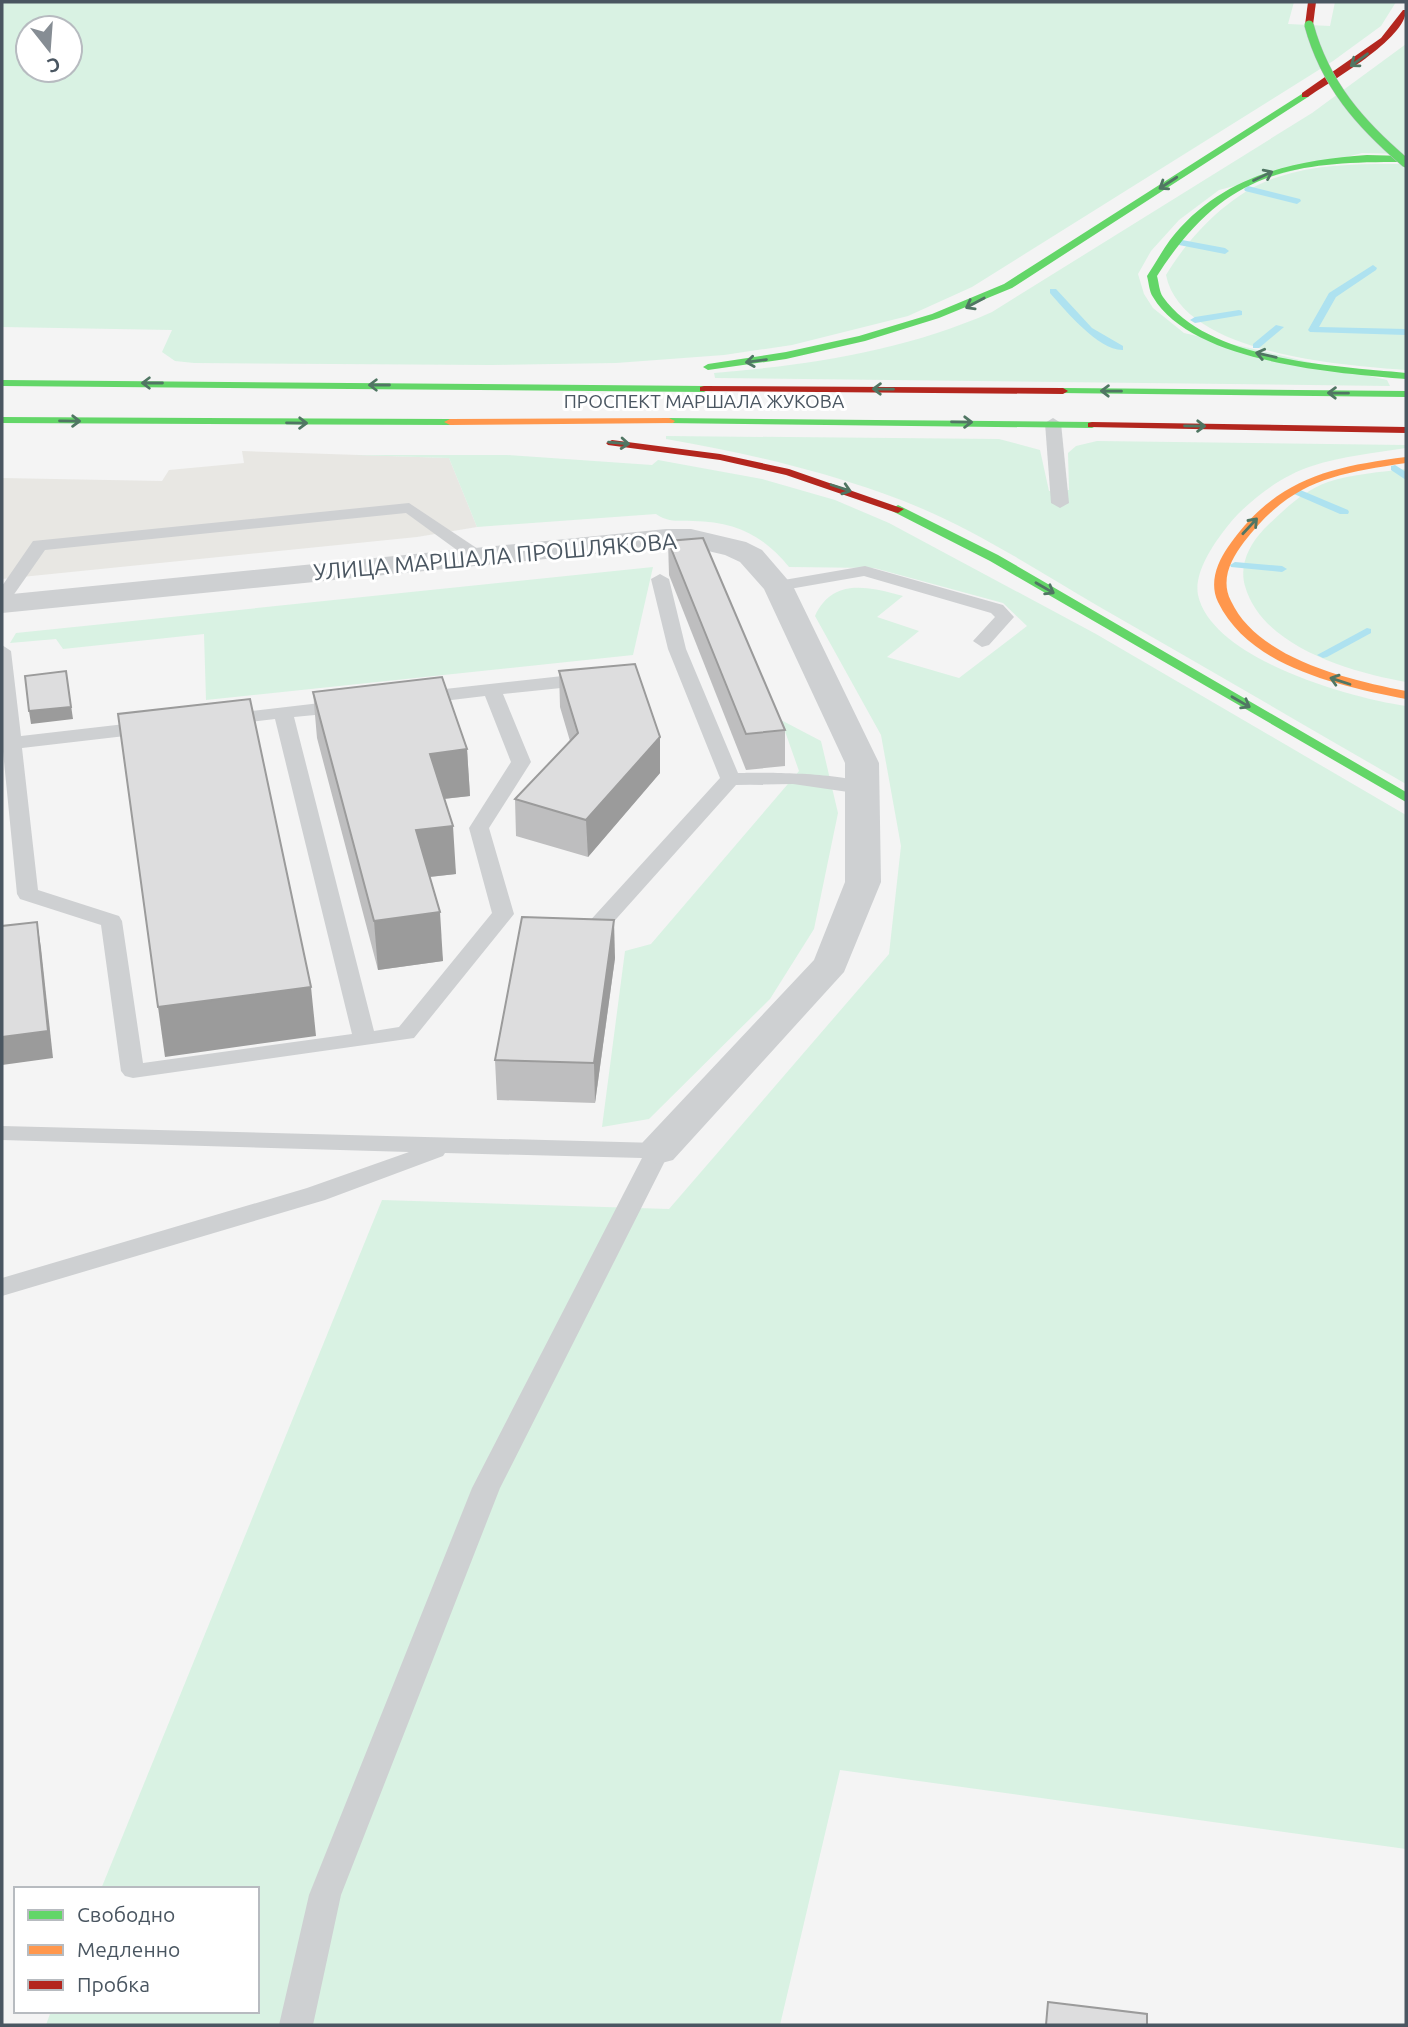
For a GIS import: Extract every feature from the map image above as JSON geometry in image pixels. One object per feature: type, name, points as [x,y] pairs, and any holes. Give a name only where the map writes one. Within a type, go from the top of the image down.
[{"type":"main road","points":[[1312,2],[1309,25],[1333,90],[1371,133],[1406,161]]},
{"type":"main road","points":[[685,369],[856,344],[913,329],[960,311],[1008,286],[1358,61],[1384,40],[1406,12]]},
{"type":"main road","points":[[1406,161],[1341,160],[1269,172],[1229,193],[1190,222],[1163,253],[1152,276],[1158,296],[1175,314],[1193,328],[1222,343],[1300,362],[1406,376]]},
{"type":"main road","points":[[448,385],[660,372]]},
{"type":"main road","name":"ПРОСПЕКТ МАРШАЛА ЖУКОВА","points":[[2,383],[1406,394]]},
{"type":"main road","name":"ПРОСПЕКТ МАРШАЛА ЖУКОВА","points":[[2,420],[331,423],[770,420],[1406,430]]},
{"type":"main road","points":[[331,423],[555,438]]},
{"type":"main road","points":[[594,441],[720,457],[789,472],[884,502],[994,558],[1406,798]]},
{"type":"main road","points":[[1406,460],[1325,473],[1298,483],[1273,502],[1244,531],[1219,576],[1222,592],[1235,619],[1266,644],[1326,676],[1359,687],[1406,695]]},
{"type":"street","name":"УЛИЦА МАРШАЛА ПРОШЛЯКОВА","points":[[2,604],[666,538],[691,538],[735,548],[751,556],[778,586],[862,763],[863,882],[831,964],[658,1151]]},
{"type":"lane","points":[[1053,423],[1060,503]]},
{"type":"lane","points":[[2,598],[39,545],[409,509],[478,557]]},
{"type":"lane","points":[[778,586],[865,571],[997,609],[1005,617],[982,641]]},
{"type":"lane","points":[[660,579],[677,649],[730,779]]},
{"type":"lane","points":[[2,651],[28,894],[111,921],[133,1071],[406,1033],[503,914],[479,828],[521,762],[492,690]]},
{"type":"lane","points":[[401,700],[612,677]]},
{"type":"lane","points":[[201,722],[361,704]]},
{"type":"lane","points":[[283,713],[365,1039]]},
{"type":"lane","points":[[12,743],[174,724]]},
{"type":"lane","points":[[583,943],[730,779],[793,778],[862,788]]},
{"type":"lane","points":[[2,1133],[658,1151],[486,1488],[325,1895],[296,2025]]},
{"type":"lane","points":[[2,1287],[316,1194],[446,1146]]},
{"type":"shaded area","points":[[242,451],[449,458],[477,527],[417,537],[2,579],[2,478],[162,481],[169,470],[244,463]]},
{"type":"green space","points":[[2,2],[1294,2],[1288,24],[1330,26],[1335,2],[1396,2],[1381,26],[1333,61],[972,287],[908,316],[792,345],[724,355],[616,363],[194,363],[175,361],[162,352],[172,330],[2,327]]},
{"type":"green space","points":[[1406,44],[1406,154],[1362,153],[1219,190],[1179,220],[1151,251],[1138,274],[1144,294],[1153,308],[1184,333],[1387,380],[1390,386],[715,378],[714,373],[785,366],[890,346],[925,337],[992,312],[1312,113]]},
{"type":"green space","points":[[1406,164],[1406,370],[1305,359],[1267,350],[1232,338],[1201,322],[1178,302],[1166,275],[1200,230],[1244,193],[1278,177],[1309,169],[1342,165]]},
{"type":"green space","points":[[666,436],[999,439],[1040,450],[1049,491],[1069,490],[1068,453],[1076,446],[1097,441],[1406,445],[1406,448],[1323,463],[1287,477],[1263,492],[1241,511],[1213,546],[1204,562],[1197,587],[1209,618],[1229,638],[1255,656],[1286,672],[1319,684],[1406,706],[1406,784],[966,529],[882,493],[829,476],[748,455],[666,439]]},
{"type":"green space","points":[[354,455],[507,455],[652,465],[658,460],[762,479],[835,500],[889,523],[1096,634],[1406,815],[1406,1849],[840,1770],[780,2025],[46,2025],[50,2013],[259,2013],[259,1887],[102,1887],[382,1200],[669,1209],[889,954],[901,846],[881,735],[815,616],[832,595],[842,590],[865,588],[903,596],[877,617],[919,631],[887,657],[959,678],[1027,626],[1003,603],[874,568],[789,567],[759,539],[722,524],[669,520],[656,514],[477,527],[449,458]]},
{"type":"green space","points":[[1406,469],[1406,682],[1335,663],[1289,641],[1270,625],[1255,607],[1245,586],[1243,570],[1250,549],[1264,529],[1309,491],[1347,477]]},
{"type":"green space","points":[[653,567],[633,655],[206,700],[204,634],[63,649],[56,639],[10,643],[16,633]]},
{"type":"green space","points":[[781,720],[821,741],[838,813],[814,929],[770,999],[649,1119],[602,1127],[625,951],[651,944],[799,771]]},
{"type":"building","points":[[703,538],[785,730],[746,734],[668,541]]},
{"type":"building","points":[[635,664],[660,737],[586,820],[515,799],[578,733],[559,671]]},
{"type":"building","points":[[66,671],[71,707],[29,711],[25,676]]},
{"type":"building","points":[[442,677],[467,749],[430,754],[453,826],[416,830],[440,912],[374,921],[313,692]]},
{"type":"building","points":[[250,699],[311,987],[158,1007],[118,714]]},
{"type":"building","points":[[522,917],[614,920],[594,1063],[495,1060]]},
{"type":"building","points":[[37,922],[48,1031],[2,1037],[2,926]]},
{"type":"building","points":[[1048,2002],[1147,2014],[1147,2025],[1046,2025]]},
{"type":"waterway","points":[[1248,189],[1297,201]]},
{"type":"waterway","points":[[1182,243],[1225,251]]},
{"type":"waterway","points":[[1373,268],[1332,295],[1313,330],[1406,332]]},
{"type":"waterway","points":[[1053,291],[1089,330],[1120,348]]},
{"type":"waterway","points":[[1195,320],[1239,313]]},
{"type":"waterway","points":[[1256,346],[1279,327]]},
{"type":"waterway","points":[[1395,468],[1406,477]]},
{"type":"waterway","points":[[1298,492],[1344,512]]},
{"type":"waterway","points":[[1235,565],[1282,569]]},
{"type":"waterway","points":[[1323,655],[1367,631]]},
{"type":"traffic: fast","points":[[1309,25],[1315,47],[1333,85],[1358,118],[1406,163]]},
{"type":"traffic: fast","points":[[708,367],[786,355],[861,339],[935,316],[1008,286],[1305,95]]},
{"type":"traffic: fast","points":[[1406,159],[1329,160],[1293,166],[1259,177],[1228,193],[1199,214],[1174,241],[1152,276],[1158,297],[1177,318],[1203,335],[1235,348],[1308,365],[1406,376]]},
{"type":"traffic: fast","points":[[2,383],[704,389]]},
{"type":"traffic: fast","points":[[1063,391],[1406,394]]},
{"type":"traffic: fast","points":[[2,420],[450,422]]},
{"type":"traffic: fast","points":[[669,421],[1092,425]]},
{"type":"traffic: fast","points":[[898,509],[994,558],[1406,798]]},
{"type":"traffic: slow","points":[[450,422],[669,421]]},
{"type":"traffic: slow","points":[[1406,460],[1331,473],[1290,491],[1271,504],[1253,522],[1227,558],[1220,579],[1225,603],[1238,623],[1280,655],[1331,677],[1406,695]]},
{"type":"traffic: jam","points":[[1309,25],[1312,2]]},
{"type":"traffic: jam","points":[[1305,95],[1384,40],[1406,12]]},
{"type":"traffic: jam","points":[[704,389],[1063,391]]},
{"type":"traffic: jam","points":[[1092,425],[1406,430]]},
{"type":"traffic: jam","points":[[612,443],[720,457],[789,472],[898,509]]}]
